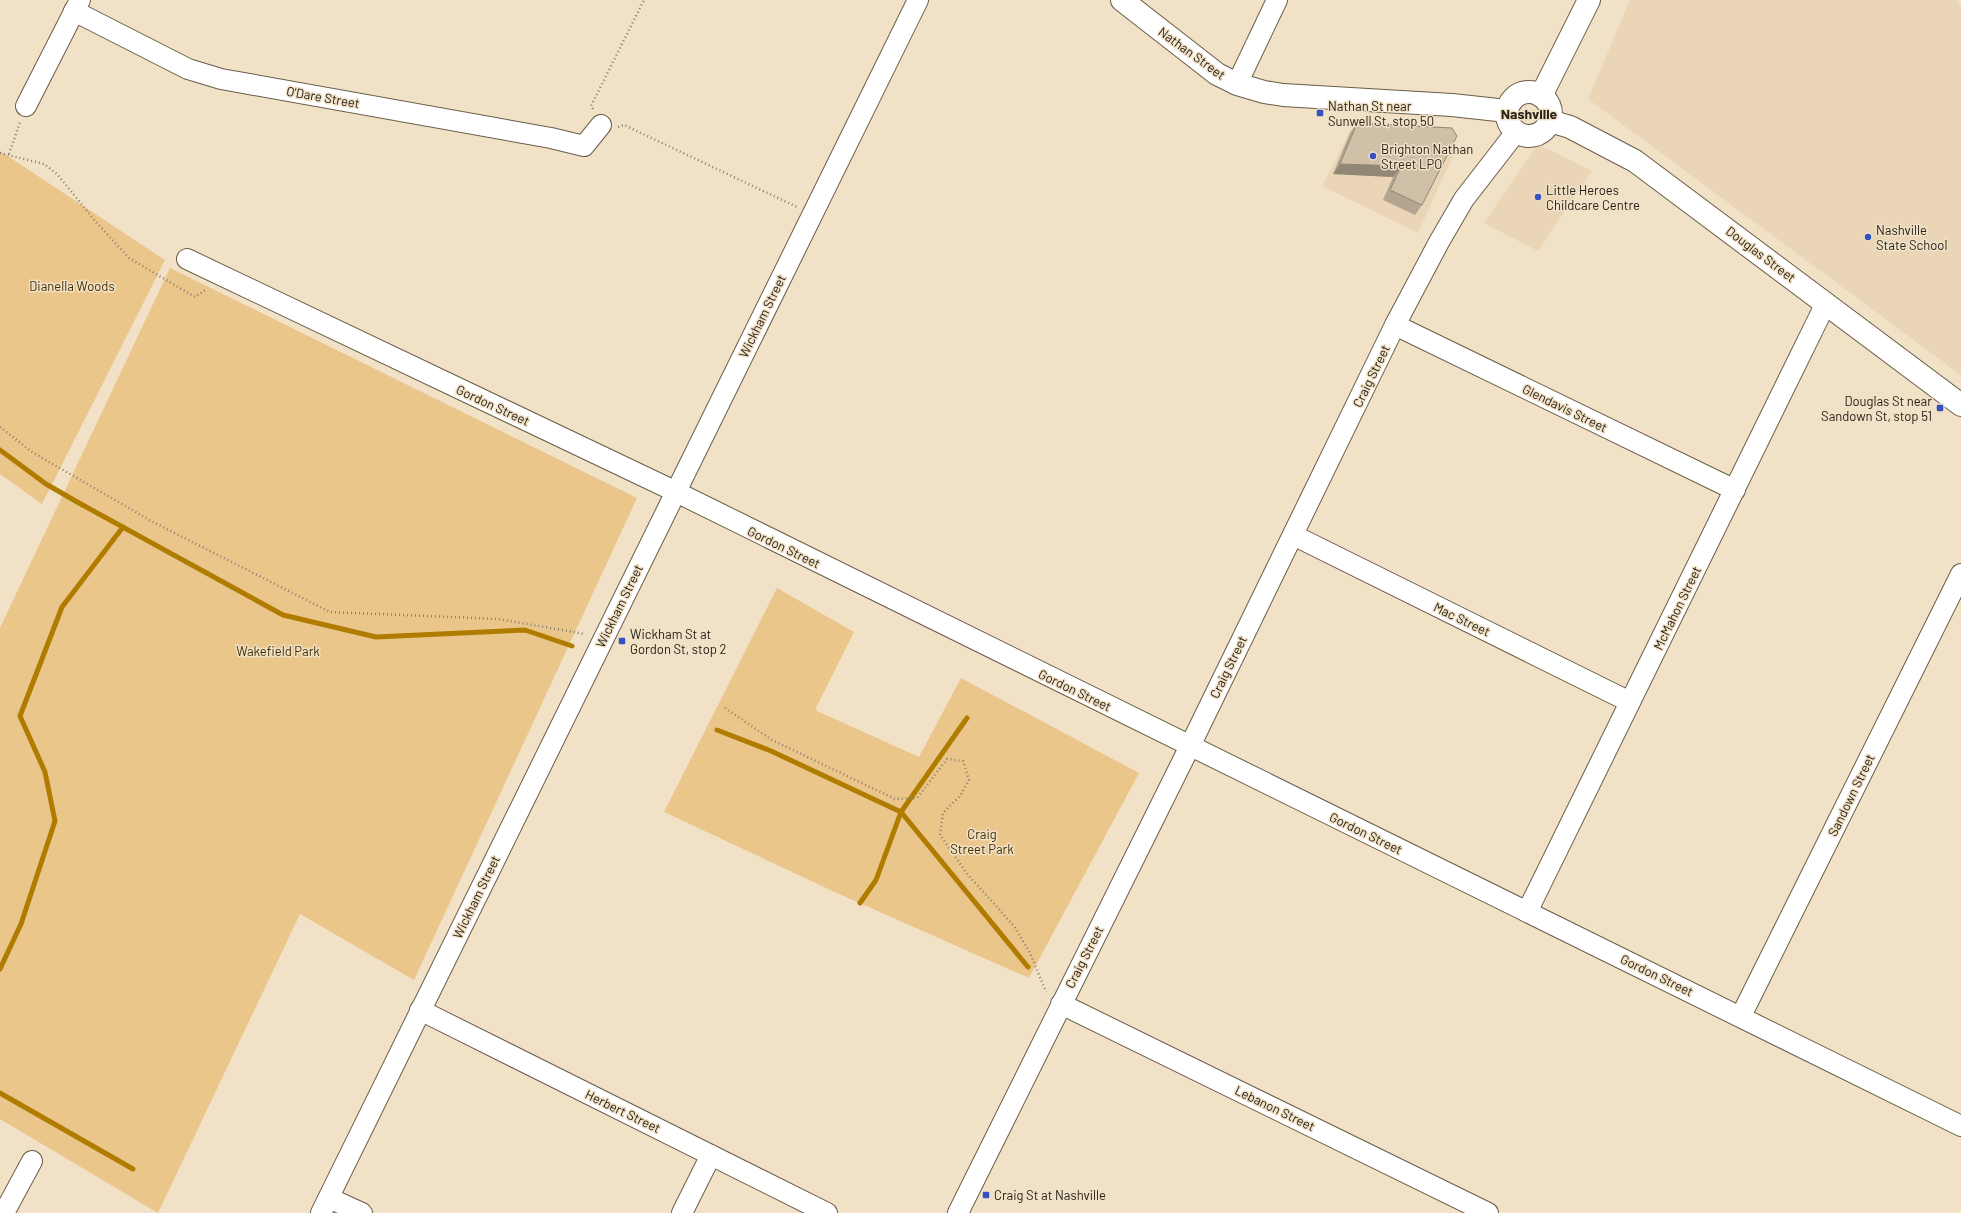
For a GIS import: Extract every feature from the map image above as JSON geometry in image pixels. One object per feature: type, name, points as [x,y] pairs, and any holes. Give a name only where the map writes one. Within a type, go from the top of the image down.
[{"type":"street","name":"Wickham Street","points":[[325,1205],[918,0]]},
{"type":"street","name":"Nathan Street","points":[[1122,0],[1217,74],[1237,84],[1264,92],[1283,95],[1452,105],[1507,112]]},
{"type":"street","points":[[1237,84],[1277,0]]},
{"type":"street","points":[[1541,96],[1589,0]]},
{"type":"street","name":"O'Dare Street","points":[[77,5],[188,69],[221,79],[551,138],[584,146],[601,124]]},
{"type":"street","points":[[26,106],[77,5]]},
{"type":"street","points":[[1535,92],[1550,106],[1550,121],[1542,132],[1536,135],[1523,135],[1516,132],[1509,123],[1507,112],[1509,104],[1520,94],[1535,92]]},
{"type":"street","name":"Douglas Street","points":[[1550,121],[1574,129],[1635,161],[1961,405]]},
{"type":"street","name":"Craig Street","points":[[958,1213],[1190,746],[1395,325],[1439,242],[1464,199],[1516,132]]},
{"type":"street","name":"Gordon Street","points":[[187,259],[675,493],[1741,1016],[1961,1126]]},
{"type":"street","name":"McMahon Street","points":[[1527,912],[1826,303]]},
{"type":"street","name":"Glendavis Street","points":[[1395,325],[1735,490]]},
{"type":"street","name":"Mac Street","points":[[1293,535],[1630,702]]},
{"type":"street","name":"Sandown Street","points":[[1741,1016],[1961,574]]},
{"type":"street","name":"Lebanon Street","points":[[1061,1004],[1488,1213]]},
{"type":"street","name":"Herbert Street","points":[[420,1010],[827,1213]]},
{"type":"street","points":[[682,1213],[711,1155]]},
{"type":"street","points":[[4,1213],[32,1161]]},
{"type":"street","points":[[325,1205],[362,1213]]},
{"type":"path","points":[[644,0],[591,106],[601,124],[610,130],[624,125],[812,214]]},
{"type":"path","points":[[9,154],[26,106]]},
{"type":"path","points":[[0,153],[9,154],[44,164],[57,174],[96,222],[129,258],[184,291],[195,297],[214,286],[219,275]]},
{"type":"path","points":[[0,427],[32,452],[153,522],[330,612],[498,620],[604,637]]},
{"type":"path","points":[[725,708],[772,740],[895,799],[917,798],[947,759],[963,762],[969,780],[960,796],[943,813],[940,835],[968,875],[1014,926],[1030,953],[1046,992]]},
{"type":"shaded area","name":"Nashville State School","points":[[1630,0],[1956,0],[1961,5],[1961,375],[1588,99]]},
{"type":"shaded area","points":[[1351,129],[1445,135],[1455,151],[1418,233],[1322,186]]},
{"type":"shaded area","name":"Little Heroes Childcare Centre","points":[[1538,144],[1592,171],[1538,251],[1484,223]]},
{"type":"green space","name":"Dianella Woods","points":[[0,151],[165,260],[42,504],[0,474]]},
{"type":"green space","name":"Wakefield Park","points":[[170,268],[637,498],[414,980],[300,914],[158,1213],[0,1119],[0,628]]},
{"type":"green space","name":"Craig Street Park","points":[[777,588],[854,632],[815,710],[919,757],[961,678],[1139,773],[1029,978],[837,893],[664,812]]},
{"type":"building","points":[[1357,123],[1452,128],[1457,136],[1422,205],[1390,190],[1401,166],[1340,164]]},
{"type":"waterway","points":[[0,450],[46,484],[283,615],[376,637],[525,630],[572,646]]},
{"type":"waterway","points":[[0,969],[21,924],[55,821],[45,772],[20,716],[62,607],[123,527]]},
{"type":"waterway","points":[[860,903],[876,880],[901,812],[967,718]]},
{"type":"waterway","points":[[717,730],[771,751],[901,812],[1028,967]]},
{"type":"waterway","points":[[0,1093],[133,1169]]},
{"type":"place","name":"Nathan St near Sunwell St, stop 50","points":[[1320,113]]},
{"type":"place","name":"Brighton Nathan Street LPO","points":[[1373,156]]},
{"type":"place","name":"Little Heroes Childcare Centre","points":[[1538,197]]},
{"type":"place","name":"Nashville State School","points":[[1868,237]]},
{"type":"place","name":"Douglas St near Sandown St, stop 51","points":[[1940,408]]},
{"type":"place","name":"Wickham St at Gordon St, stop 2","points":[[622,641]]},
{"type":"place","name":"Craig St at Nashville","points":[[986,1195]]},
{"type":"district","name":"Nashville","points":[[1529,114]]}]
